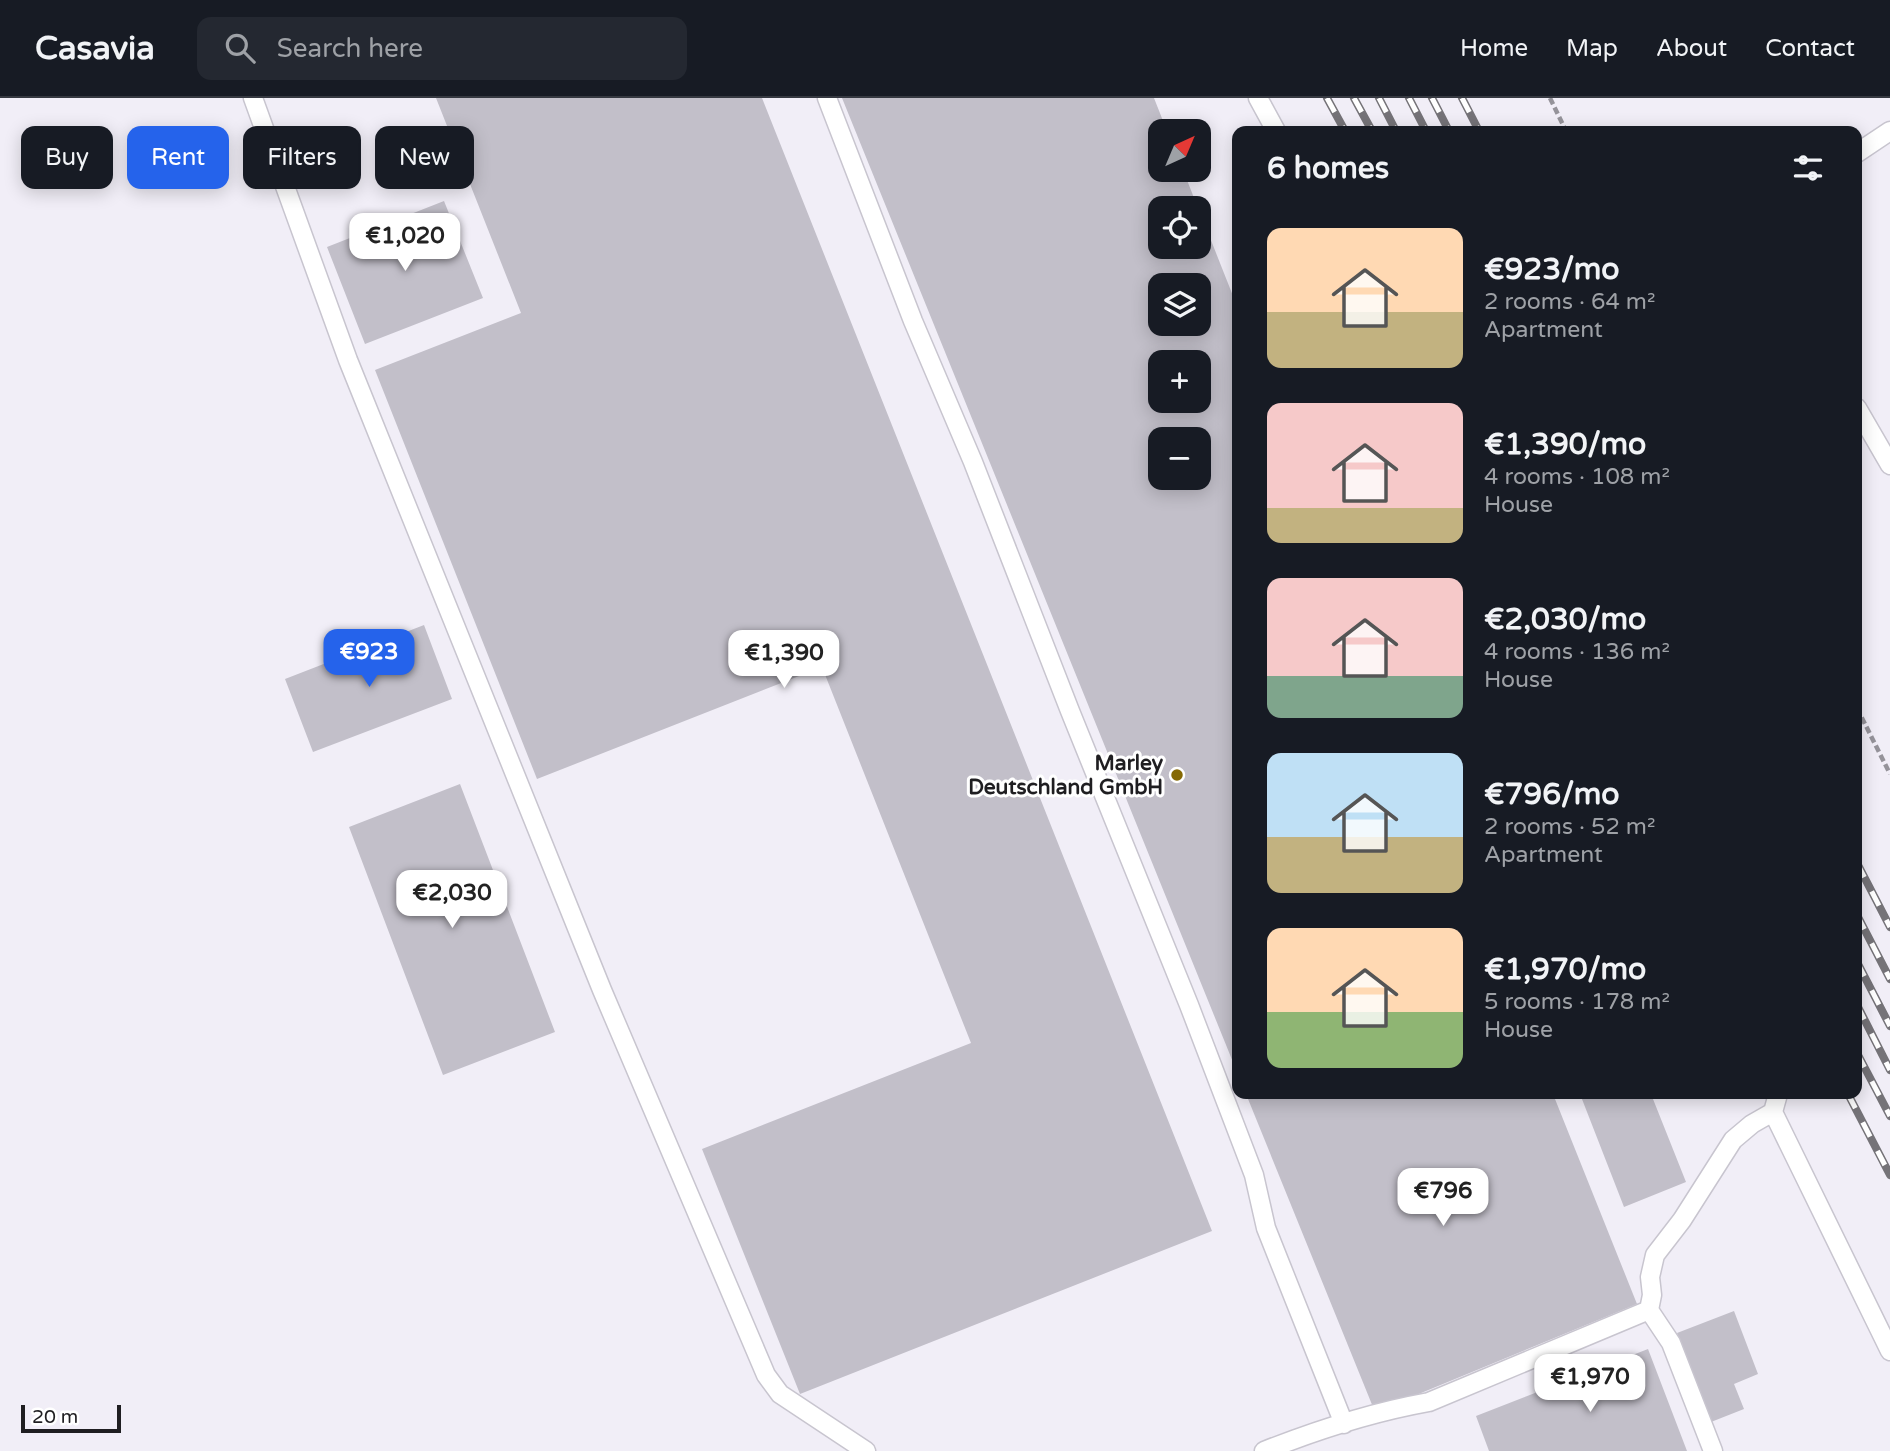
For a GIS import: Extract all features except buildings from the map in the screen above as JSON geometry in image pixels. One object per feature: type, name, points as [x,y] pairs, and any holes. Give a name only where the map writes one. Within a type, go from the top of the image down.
[{"type":"lane","points":[[253,98],[353,373],[602,990],[766,1376],[780,1394],[866,1451]]},
{"type":"lane","points":[[827,98],[913,321],[973,462],[1189,1005],[1254,1175],[1266,1228],[1345,1424]]},
{"type":"lane","points":[[1258,98],[1273,126]]},
{"type":"lane","points":[[1862,150],[1890,131]]},
{"type":"lane","points":[[1862,417],[1890,466]]},
{"type":"lane","points":[[1713,1451],[1671,1343],[1649,1310],[1653,1295],[1650,1277],[1655,1255],[1682,1220],[1733,1140],[1752,1124],[1773,1112],[1777,1099]]},
{"type":"lane","points":[[1773,1112],[1890,1351]]},
{"type":"lane","points":[[1264,1451],[1401,1407],[1429,1402],[1649,1310]]},
{"type":"path","points":[[1549,98],[1563,126]]},
{"type":"path","points":[[1862,718],[1890,774]]},
{"type":"railway","points":[[1327,98],[1342,126]]},
{"type":"railway","points":[[1354,98],[1369,126]]},
{"type":"railway","points":[[1379,98],[1393,126]]},
{"type":"railway","points":[[1409,98],[1423,126]]},
{"type":"railway","points":[[1432,98],[1446,126]]},
{"type":"railway","points":[[1462,98],[1476,126]]},
{"type":"railway","points":[[1862,873],[1890,927]]},
{"type":"railway","points":[[1862,925],[1890,979]]},
{"type":"railway","points":[[1862,972],[1890,1026]]},
{"type":"railway","points":[[1862,1015],[1890,1070]]},
{"type":"railway","points":[[1862,1063],[1890,1116]]},
{"type":"railway","points":[[1851,1099],[1890,1175]]},
{"type":"place","name":"Marley Deutschland GmbH","points":[[1177,775]]}]
